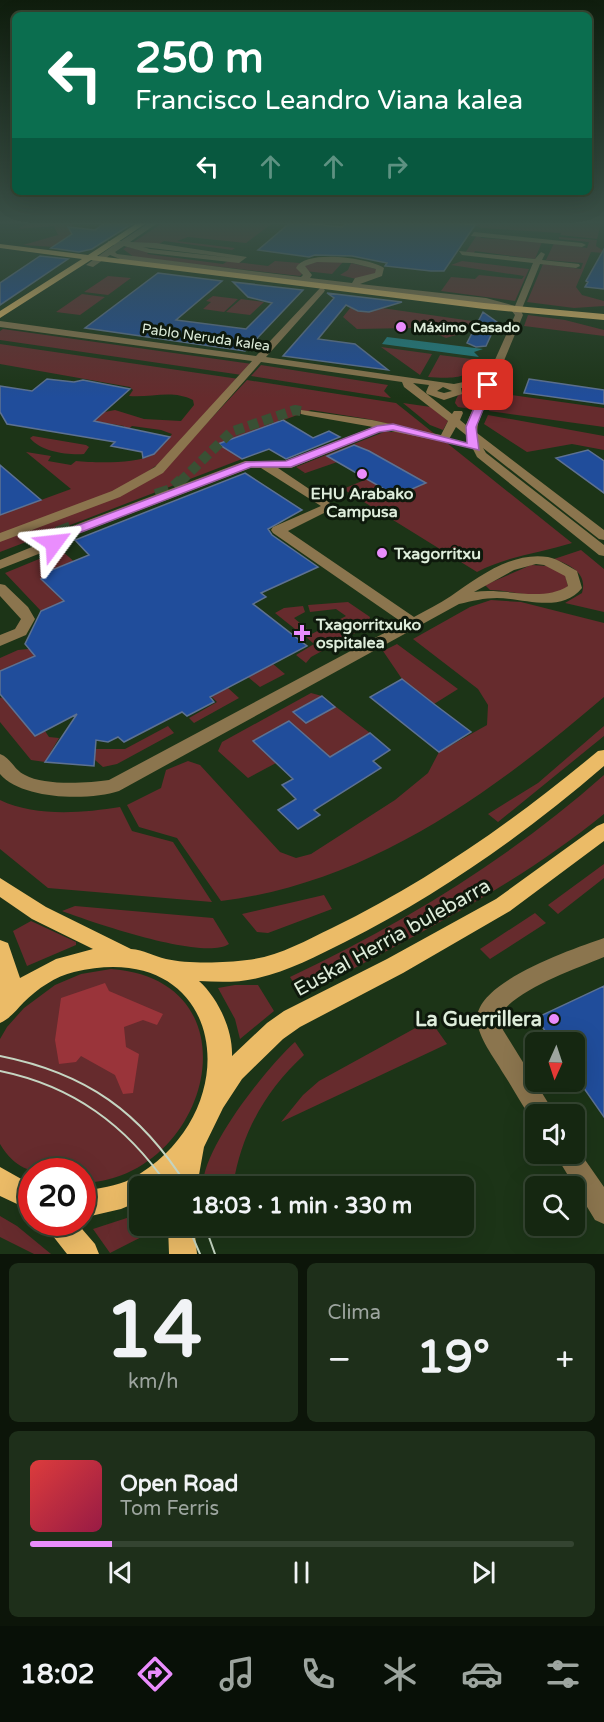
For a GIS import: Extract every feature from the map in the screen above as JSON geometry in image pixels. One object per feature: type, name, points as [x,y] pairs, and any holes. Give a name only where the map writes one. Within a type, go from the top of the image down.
[{"type":"main road","points":[[0,315],[60,281]]},
{"type":"main road","points":[[0,323],[65,281]]},
{"type":"main road","points":[[317,281],[517,309],[604,318]]},
{"type":"main road","points":[[565,314],[604,311]]},
{"type":"main road","points":[[565,314],[604,328]]},
{"type":"main road","name":"Euskal Herria bulebarra","points":[[170,969],[214,972],[258,968],[288,958],[350,929],[450,875],[482,854],[604,756]]},
{"type":"main road","name":"Euskal Herria bulebarra","points":[[215,1099],[234,1071],[275,1031],[292,1018],[395,966],[503,905],[604,831]]},
{"type":"main road","points":[[0,886],[39,913],[127,956]]},
{"type":"main road","points":[[0,950],[9,979],[3,1008]]},
{"type":"main road","points":[[3,1008],[34,981],[64,965],[106,955],[150,960],[170,969],[200,994],[211,1011],[218,1031],[221,1052],[215,1099],[206,1122],[192,1143],[173,1164],[156,1176]]},
{"type":"main road","points":[[186,1176],[192,1143]]},
{"type":"main road","points":[[0,1180],[18,1193]]},
{"type":"main road","points":[[96,1202],[129,1193]]},
{"type":"main road","points":[[70,1236],[85,1254]]},
{"type":"main road","points":[[182,1236],[183,1254]]},
{"type":"street","points":[[355,285],[365,281]]},
{"type":"street","points":[[459,443],[471,428],[519,315],[517,309],[529,281]]},
{"type":"street","points":[[0,538],[116,494],[159,470],[321,291]]},
{"type":"street","name":"Pablo Neruda kalea","points":[[0,323],[412,381],[451,392]]},
{"type":"street","points":[[412,381],[408,385],[456,416],[604,536]]},
{"type":"street","points":[[459,443],[456,416],[450,403],[451,392],[467,384],[488,385]]},
{"type":"street","points":[[305,412],[393,427],[459,443],[604,552]]},
{"type":"street","points":[[0,566],[54,543],[67,533],[249,464],[287,465],[377,429],[393,427]]},
{"type":"street","points":[[471,428],[604,523]]},
{"type":"street","points":[[263,463],[330,507],[278,530],[413,623]]},
{"type":"street","points":[[0,556],[38,541]]},
{"type":"street","points":[[0,761],[19,781],[82,789],[113,786],[394,634],[455,600],[476,583],[509,567],[536,560],[555,563],[572,574],[576,582],[575,588],[570,592],[549,601],[502,594],[455,600]]},
{"type":"street","points":[[0,588],[23,610],[27,619],[21,632],[0,641]]},
{"type":"street","points":[[537,1104],[489,1025],[489,1016],[496,999],[604,946]]},
{"type":"street","points":[[574,1164],[604,1211]]},
{"type":"shaded area","points":[[101,281],[128,281],[108,295],[84,292]]},
{"type":"shaded area","points":[[448,281],[524,281],[515,301],[441,291]]},
{"type":"shaded area","points":[[536,281],[579,281],[576,287],[582,295],[604,301],[604,306],[574,308],[527,302]]},
{"type":"shaded area","points":[[82,294],[105,297],[80,315],[56,312]]},
{"type":"shaded area","points":[[213,296],[238,299],[224,312],[203,309],[211,302],[206,301]]},
{"type":"shaded area","points":[[241,299],[264,302],[250,315],[226,312]]},
{"type":"shaded area","points":[[351,307],[362,312],[382,308],[472,321],[466,332],[446,338],[426,329],[357,329],[343,317]]},
{"type":"shaded area","points":[[528,315],[565,320],[604,330],[604,336],[524,326]]},
{"type":"shaded area","points":[[3,329],[252,364],[242,375],[0,340],[0,331]]},
{"type":"shaded area","points":[[0,344],[239,379],[166,459],[125,487],[0,535],[0,515],[71,489],[26,452],[51,456],[48,461],[71,465],[76,461],[136,460],[152,455],[172,434],[132,426],[123,434],[124,426],[74,418],[115,410],[144,419],[181,421],[194,405],[193,400],[177,395],[129,396],[133,390],[130,387],[0,364]]},
{"type":"shaded area","points":[[381,347],[432,354],[420,375]]},
{"type":"shaded area","points":[[440,355],[479,360],[476,367],[465,375],[450,378],[428,377]]},
{"type":"shaded area","points":[[261,365],[388,385],[384,391],[391,398],[251,376]]},
{"type":"shaded area","points":[[247,380],[396,403],[436,435],[368,419],[311,410],[219,444],[242,459],[0,552],[0,540],[164,469]]},
{"type":"shaded area","points":[[481,387],[471,409],[458,407],[455,403],[458,395],[464,390]]},
{"type":"shaded area","points":[[497,393],[604,408],[604,427],[489,411]]},
{"type":"shaded area","points":[[403,403],[431,407],[448,421],[443,430],[430,425]]},
{"type":"shaded area","points":[[488,415],[604,436],[604,450],[572,444],[527,452],[484,424]]},
{"type":"shaded area","points":[[384,432],[402,432],[447,443],[572,543],[512,558],[477,572],[343,489],[367,479],[396,496],[426,483],[369,451],[294,477],[305,473],[296,467]]},
{"type":"shaded area","points":[[33,436],[89,447],[84,454],[55,452],[35,443],[30,438]]},
{"type":"shaded area","points":[[61,550],[78,565],[70,567],[66,564],[42,574],[45,577],[41,579],[74,612],[55,605],[41,611],[5,573]]},
{"type":"shaded area","points":[[581,550],[604,569],[604,612],[565,603],[582,593],[582,580],[571,567],[554,559]]},
{"type":"shaded area","points":[[531,565],[548,566],[565,575],[568,586],[551,594],[531,595],[490,590],[485,585]]},
{"type":"shaded area","points":[[491,600],[521,602],[604,623],[604,697],[562,732],[473,799],[378,854],[328,875],[275,891],[221,901],[177,838],[139,827],[127,805],[161,788],[166,770],[188,761],[200,765],[280,852],[296,858],[311,854],[395,800],[428,773],[439,752],[487,725],[488,705],[478,689],[413,639],[470,607]]},
{"type":"shaded area","points":[[348,602],[370,617],[368,626],[311,657],[306,663],[296,655],[314,644],[306,637],[346,616],[336,609],[310,612],[308,605]]},
{"type":"shaded area","points":[[303,606],[305,612],[294,618],[307,629],[300,633],[275,613],[284,608]]},
{"type":"shaded area","points":[[397,644],[458,689],[434,704],[402,679],[383,651]]},
{"type":"shaded area","points":[[57,646],[0,671],[0,658],[18,650]]},
{"type":"shaded area","points":[[273,664],[285,674],[260,687],[248,677]]},
{"type":"shaded area","points":[[228,688],[239,698],[194,723],[189,718],[217,702],[211,696]]},
{"type":"shaded area","points":[[311,693],[322,696],[370,733],[330,757],[289,721],[253,741],[276,763],[248,778],[218,751],[222,742]]},
{"type":"shaded area","points":[[3,697],[35,736],[45,731],[49,737],[59,738],[45,762],[31,760],[0,722],[0,698]]},
{"type":"shaded area","points":[[168,726],[174,733],[117,764],[103,767],[95,760],[95,749],[125,749]]},
{"type":"shaded area","points":[[604,726],[604,736],[498,822],[488,814],[538,783]]},
{"type":"shaded area","points":[[604,775],[604,814],[569,841],[458,912],[302,996],[290,977],[414,912],[493,862],[568,806]]},
{"type":"shaded area","points":[[0,800],[28,809],[59,812],[120,807],[132,831],[173,842],[212,902],[48,888],[0,849]]},
{"type":"shaded area","points":[[604,864],[604,878],[558,914],[548,905]]},
{"type":"shaded area","points":[[324,895],[332,909],[268,933],[257,932],[242,914]]},
{"type":"shaded area","points":[[75,906],[213,918],[229,944],[216,948],[196,948],[173,944],[121,931],[62,911]]},
{"type":"shaded area","points":[[535,913],[546,923],[490,959],[480,949]]},
{"type":"shaded area","points":[[31,921],[76,942],[76,945],[27,966],[13,931]]},
{"type":"shaded area","points":[[111,969],[158,981],[188,1007],[202,1040],[201,1079],[187,1116],[162,1149],[127,1173],[96,1180],[96,1158],[18,1158],[18,1165],[8,1156],[0,1144],[0,1039],[7,1027],[24,1008],[55,985],[81,974]]},
{"type":"shaded area","points":[[105,983],[109,991],[163,1014],[157,1025],[143,1020],[124,1027],[126,1047],[139,1054],[133,1093],[123,1094],[115,1075],[81,1056],[76,1062],[59,1064],[55,1040],[61,998]]},
{"type":"shaded area","points":[[258,985],[274,1011],[240,1039],[235,1019],[218,988]]},
{"type":"shaded area","points":[[430,1020],[447,1044],[281,1122],[303,1095],[319,1081]]},
{"type":"shaded area","points":[[295,1042],[304,1055],[278,1083],[257,1115],[242,1149],[235,1176],[205,1176],[213,1151],[224,1131],[253,1089]]},
{"type":"shaded area","points":[[0,1216],[18,1227],[18,1236],[29,1236],[51,1254],[34,1254],[0,1237]]},
{"type":"shaded area","points":[[129,1217],[129,1236],[143,1236],[110,1253],[96,1233],[96,1228]]},
{"type":"water","points":[[387,337],[483,349],[474,352],[479,357],[382,344]]},
{"type":"building","points":[[4,281],[36,281],[0,305],[0,283]]},
{"type":"building","points":[[148,281],[222,281],[176,320],[246,329],[272,303],[248,297],[233,282],[303,290],[245,351],[85,328]]},
{"type":"building","points":[[586,281],[604,281],[604,289],[585,287],[588,282]]},
{"type":"building","points":[[327,293],[402,302],[369,312],[358,311],[346,305],[318,339],[355,344],[388,370],[283,356],[334,298]]},
{"type":"building","points":[[483,312],[497,322],[486,346],[476,347],[467,343]]},
{"type":"building","points":[[47,379],[74,382],[83,380],[130,389],[94,421],[170,437],[154,454],[143,458],[142,452],[111,446],[115,442],[7,424],[0,412],[0,386],[32,391]]},
{"type":"building","points":[[529,379],[604,390],[604,404],[524,393]]},
{"type":"building","points":[[283,420],[313,438],[329,431],[340,437],[286,459],[269,449],[242,459],[218,444]]},
{"type":"building","name":"EHU Arabako Campusa","points":[[354,445],[426,483],[396,496],[327,456]]},
{"type":"building","points":[[588,450],[604,461],[604,493],[556,458]]},
{"type":"building","points":[[0,465],[41,500],[0,515]]},
{"type":"building","points":[[245,473],[302,510],[268,529],[272,535],[318,567],[261,593],[266,597],[253,604],[307,646],[210,697],[214,702],[187,716],[182,712],[124,742],[118,737],[108,742],[96,740],[94,766],[45,762],[77,714],[35,736],[0,694],[0,671],[35,656],[25,644],[41,611],[64,601],[41,579],[45,577],[42,574],[89,555],[75,540]]},
{"type":"building","points":[[402,679],[471,732],[439,752],[370,697]]},
{"type":"building","points":[[322,696],[335,707],[306,723],[293,712]]},
{"type":"building","points":[[289,721],[330,757],[370,733],[390,750],[373,761],[381,768],[314,810],[320,815],[298,829],[278,810],[296,799],[282,785],[293,779],[253,741]]},
{"type":"building","points":[[604,986],[604,1117],[585,1090],[585,1032],[546,1032],[536,1018]]},
{"type":"tunnel","points":[[180,482],[231,432],[295,410],[305,412]]},
{"type":"tunnel","points":[[156,496],[171,491],[182,481]]},
{"type":"tunnel","points":[[38,541],[75,527]]},
{"type":"tram line","points":[[0,1056],[31,1063],[59,1073],[85,1085],[108,1100],[150,1137],[180,1176]]},
{"type":"tram line","points":[[0,1071],[51,1087],[96,1111],[134,1144],[161,1176]]},
{"type":"tram line","points":[[192,1236],[200,1254]]},
{"type":"tram line","points":[[209,1236],[215,1254]]},
{"type":"place","name":"Máximo Casado","points":[[401,327]]},
{"type":"place","name":"EHU Arabako Campusa","points":[[362,474]]},
{"type":"place","name":"Txagorritxu","points":[[382,553]]},
{"type":"place","name":"Txagorritxuko ospitalea","points":[[302,633]]},
{"type":"place","name":"La Guerrillera","points":[[554,1019]]},
{"type":"route","points":[[54,543],[67,533],[254,462],[287,465],[377,429],[393,427],[475,448],[470,431],[488,385]]}]
